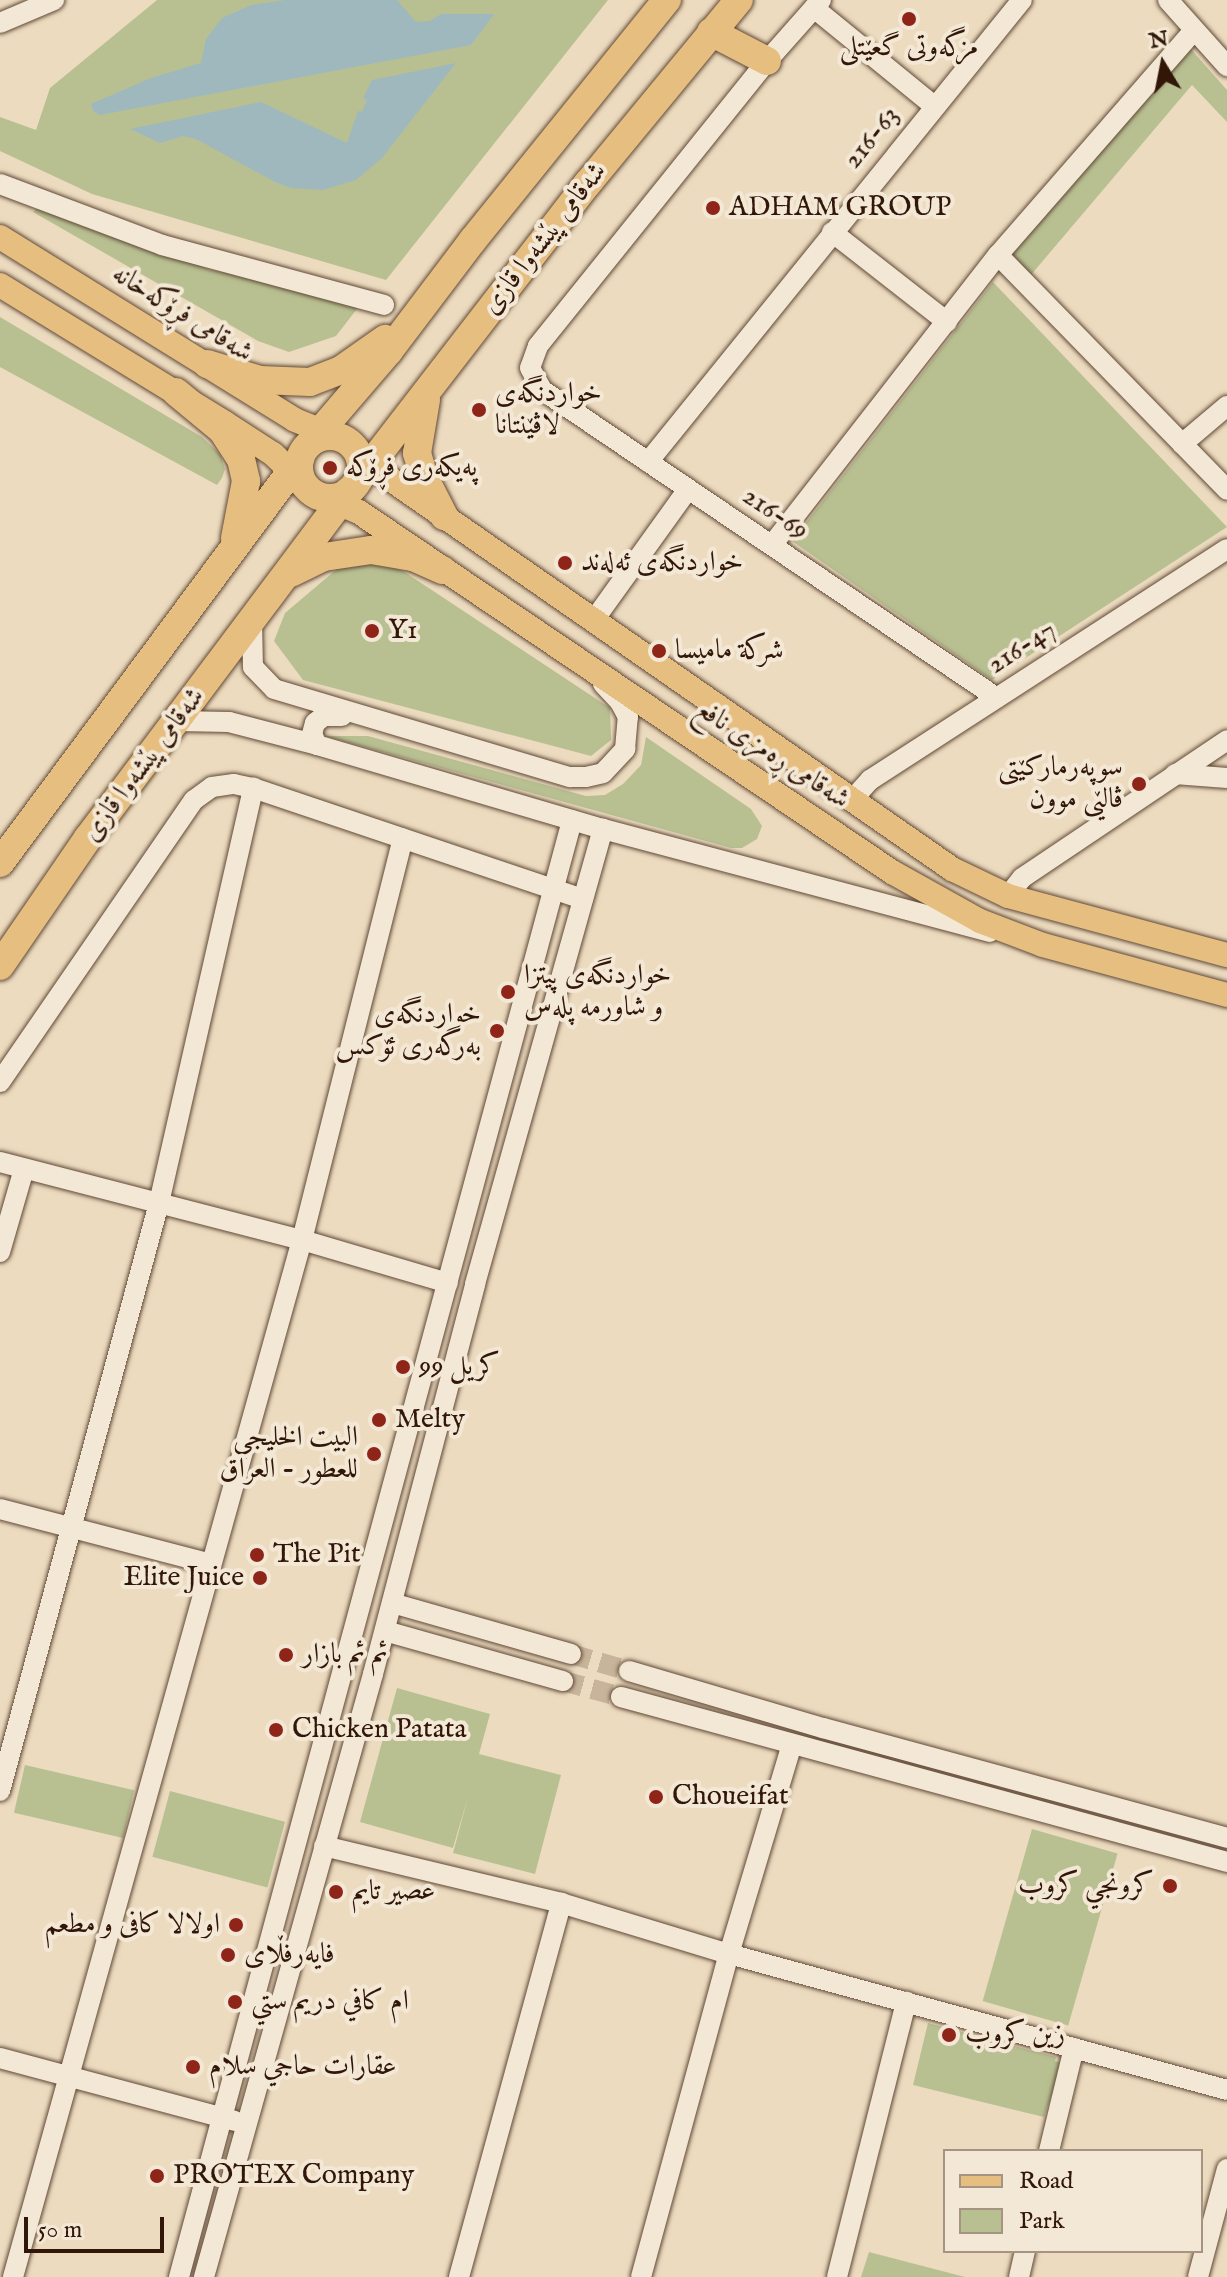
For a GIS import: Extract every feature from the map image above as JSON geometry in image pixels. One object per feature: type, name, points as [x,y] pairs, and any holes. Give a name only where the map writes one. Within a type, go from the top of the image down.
[{"type":"highway","name":"شەقامی پێشەوا قازی","points":[[0,966],[88,838],[287,575],[329,467],[412,321],[667,0]]},
{"type":"highway","name":"شەقامی پێشەوا قازی","points":[[0,863],[228,555],[438,376],[739,0]]},
{"type":"highway","points":[[711,32],[767,61]]},
{"type":"highway","points":[[207,364],[260,380],[310,382],[341,370],[412,321]]},
{"type":"highway","points":[[434,509],[417,453],[422,415],[438,376]]},
{"type":"highway","points":[[176,392],[222,430],[241,459],[246,481],[243,510],[228,555]]},
{"type":"highway","points":[[287,575],[324,557],[371,550],[413,557],[442,570]]},
{"type":"main road","name":"شەقامی فڕۆکەخانە","points":[[0,237],[295,420],[329,467]]},
{"type":"main road","points":[[0,285],[273,454],[329,467]]},
{"type":"main road","name":"شەقامی ڕەمزی نافع","points":[[329,467],[434,509],[952,869],[1008,896],[1227,955]]},
{"type":"main road","name":"شەقامی ڕەمزی نافع","points":[[329,467],[401,540],[442,570],[892,872],[980,921],[1043,945],[1227,995]]},
{"type":"main road","points":[[401,540],[398,532],[402,515],[408,508],[434,509]]},
{"type":"street","name":"216-63","points":[[648,462],[1022,0]]},
{"type":"street","points":[[1168,0],[1227,66]]},
{"type":"street","points":[[0,23],[38,3]]},
{"type":"street","points":[[767,61],[818,4],[934,106]]},
{"type":"street","points":[[772,545],[998,255],[1194,30]]},
{"type":"street","name":"216-69","points":[[767,61],[538,346],[530,368],[542,390],[997,698]]},
{"type":"street","points":[[0,184],[162,245],[384,305]]},
{"type":"street","points":[[832,232],[947,322]]},
{"type":"street","points":[[998,255],[1227,490]]},
{"type":"street","points":[[1182,444],[1227,406]]},
{"type":"street","points":[[594,620],[688,489]]},
{"type":"street","name":"216-47","points":[[852,800],[870,780],[1227,549]]},
{"type":"street","points":[[252,621],[251,660],[266,684],[282,693],[570,777],[595,776],[610,769],[628,742],[629,725],[620,702],[590,671]]},
{"type":"street","points":[[317,745],[312,734],[319,719],[329,715],[366,719]]},
{"type":"street","points":[[178,721],[229,722],[603,829],[1043,945]]},
{"type":"street","points":[[1008,896],[1022,878],[1227,740]]},
{"type":"street","points":[[1175,774],[1227,778]]},
{"type":"street","points":[[0,1082],[194,800],[222,784],[253,788],[583,899]]},
{"type":"street","points":[[0,1791],[159,1203],[253,788]]},
{"type":"street","points":[[179,2277],[572,820]]},
{"type":"street","points":[[204,2277],[385,1631],[475,1284],[603,829]]},
{"type":"street","points":[[13,2277],[66,2076],[302,1240],[403,839]]},
{"type":"street","points":[[0,1162],[302,1240],[448,1283]]},
{"type":"street","points":[[0,1252],[24,1169]]},
{"type":"street","points":[[0,1509],[211,1564]]},
{"type":"street","points":[[378,1544],[406,1553]]},
{"type":"street","points":[[392,1603],[571,1654]]},
{"type":"street","points":[[385,1631],[563,1681]]},
{"type":"street","points":[[629,1671],[1227,1838]]},
{"type":"street","points":[[621,1697],[1227,1862]]},
{"type":"street","points":[[335,1703],[363,1710]]},
{"type":"street","points":[[641,2277],[729,1954],[792,1744]]},
{"type":"street","points":[[1031,1809],[1036,1786]]},
{"type":"street","points":[[324,1846],[561,1903],[729,1954],[1227,2090]]},
{"type":"street","points":[[459,2277],[561,1903]]},
{"type":"street","points":[[837,2277],[906,2002]]},
{"type":"street","points":[[1049,2149],[1074,2048]]},
{"type":"street","points":[[0,2058],[246,2125]]},
{"type":"street","points":[[1198,2277],[1227,2169]]},
{"type":"street","points":[[1019,2277],[1025,2253]]},
{"type":"green space","points":[[157,0],[608,0],[386,280],[92,194],[0,151],[0,117],[36,130],[50,88]]},
{"type":"green space","points":[[1189,47],[1227,90],[1227,122],[1192,85],[1030,276],[1012,254]]},
{"type":"green space","points":[[43,204],[210,270],[313,288],[360,305],[336,336],[289,352],[258,341],[33,212]]},
{"type":"green space","points":[[993,282],[1227,527],[992,680],[792,541]]},
{"type":"green space","points":[[0,317],[202,437],[220,454],[225,469],[217,485],[0,367]]},
{"type":"green space","points":[[380,560],[403,571],[610,708],[611,740],[591,756],[303,680],[274,641],[285,613],[344,563]]},
{"type":"green space","points":[[325,736],[368,736],[586,796],[605,795],[623,784],[641,765],[646,737],[751,809],[762,826],[757,839],[742,848],[731,848]]},
{"type":"green space","points":[[397,1688],[490,1714],[479,1754],[561,1775],[535,1874],[453,1853],[468,1797],[453,1848],[360,1822]]},
{"type":"green space","points":[[25,1765],[134,1790],[123,1838],[14,1813]]},
{"type":"green space","points":[[170,1791],[285,1822],[267,1887],[152,1857]]},
{"type":"green space","points":[[1032,1829],[1118,1854],[1068,2026],[983,2001]]},
{"type":"green space","points":[[928,2023],[1056,2057],[1055,2061],[1062,2063],[1044,2117],[913,2085]]},
{"type":"green space","points":[[869,2252],[965,2277],[861,2277]]},
{"type":"water","points":[[285,0],[397,0],[416,22],[430,21],[441,14],[494,14],[471,45],[100,115],[94,112],[91,104],[151,78],[201,63],[206,39],[222,18],[251,5]]},
{"type":"water","points":[[456,63],[382,158],[356,180],[323,190],[291,188],[275,182],[196,139],[183,136],[160,143],[130,129],[261,102],[347,143],[358,111],[362,112],[367,100],[363,98],[372,80]]},
{"type":"tunnel","points":[[571,1654],[629,1671]]},
{"type":"tunnel","points":[[563,1681],[621,1697]]},
{"type":"place","name":"مزگەوتی گعێتلی","points":[[909,19]]},
{"type":"place","name":"ADHAM GROUP","points":[[713,208]]},
{"type":"place","name":"خواردنگەی لاڤێنتانا","points":[[479,410]]},
{"type":"place","name":"پەیکەری فڕۆکە","points":[[330,468]]},
{"type":"place","name":"خواردنگەی ئەلەند","points":[[565,563]]},
{"type":"place","name":"Y1","points":[[372,631]]},
{"type":"place","name":"شركة ماميسا","points":[[659,651]]},
{"type":"place","name":"سوپەرمارکێتی ڤالێی موون","points":[[1139,784]]},
{"type":"place","name":"خواردنگەی پیتزا و شاورمە پلەس","points":[[508,992]]},
{"type":"place","name":"خواردنگەی بەرگەری ئۆکس","points":[[497,1031]]},
{"type":"place","name":"99 كريل","points":[[403,1367]]},
{"type":"place","name":"Melty","points":[[379,1420]]},
{"type":"place","name":"البيت الخليجي للعطور - العراق","points":[[374,1454]]},
{"type":"place","name":"The Pit","points":[[257,1555]]},
{"type":"place","name":"Elite Juice","points":[[260,1578]]},
{"type":"place","name":"ئم ئم بازار","points":[[286,1655]]},
{"type":"place","name":"Chicken Patata","points":[[276,1730]]},
{"type":"place","name":"Choueifat","points":[[656,1797]]},
{"type":"place","name":"كرونجي كروب","points":[[1170,1886]]},
{"type":"place","name":"عصير تايم","points":[[336,1892]]},
{"type":"place","name":"اولالا کافى و مطعم","points":[[236,1925]]},
{"type":"place","name":"فايەرفڵای","points":[[228,1955]]},
{"type":"place","name":"ام كافي دریم ستي","points":[[235,2002]]},
{"type":"place","name":"زين كروب","points":[[949,2035]]},
{"type":"place","name":"عقارات حاجي سلام","points":[[193,2067]]},
{"type":"place","name":"PROTEX Company","points":[[157,2176]]}]
